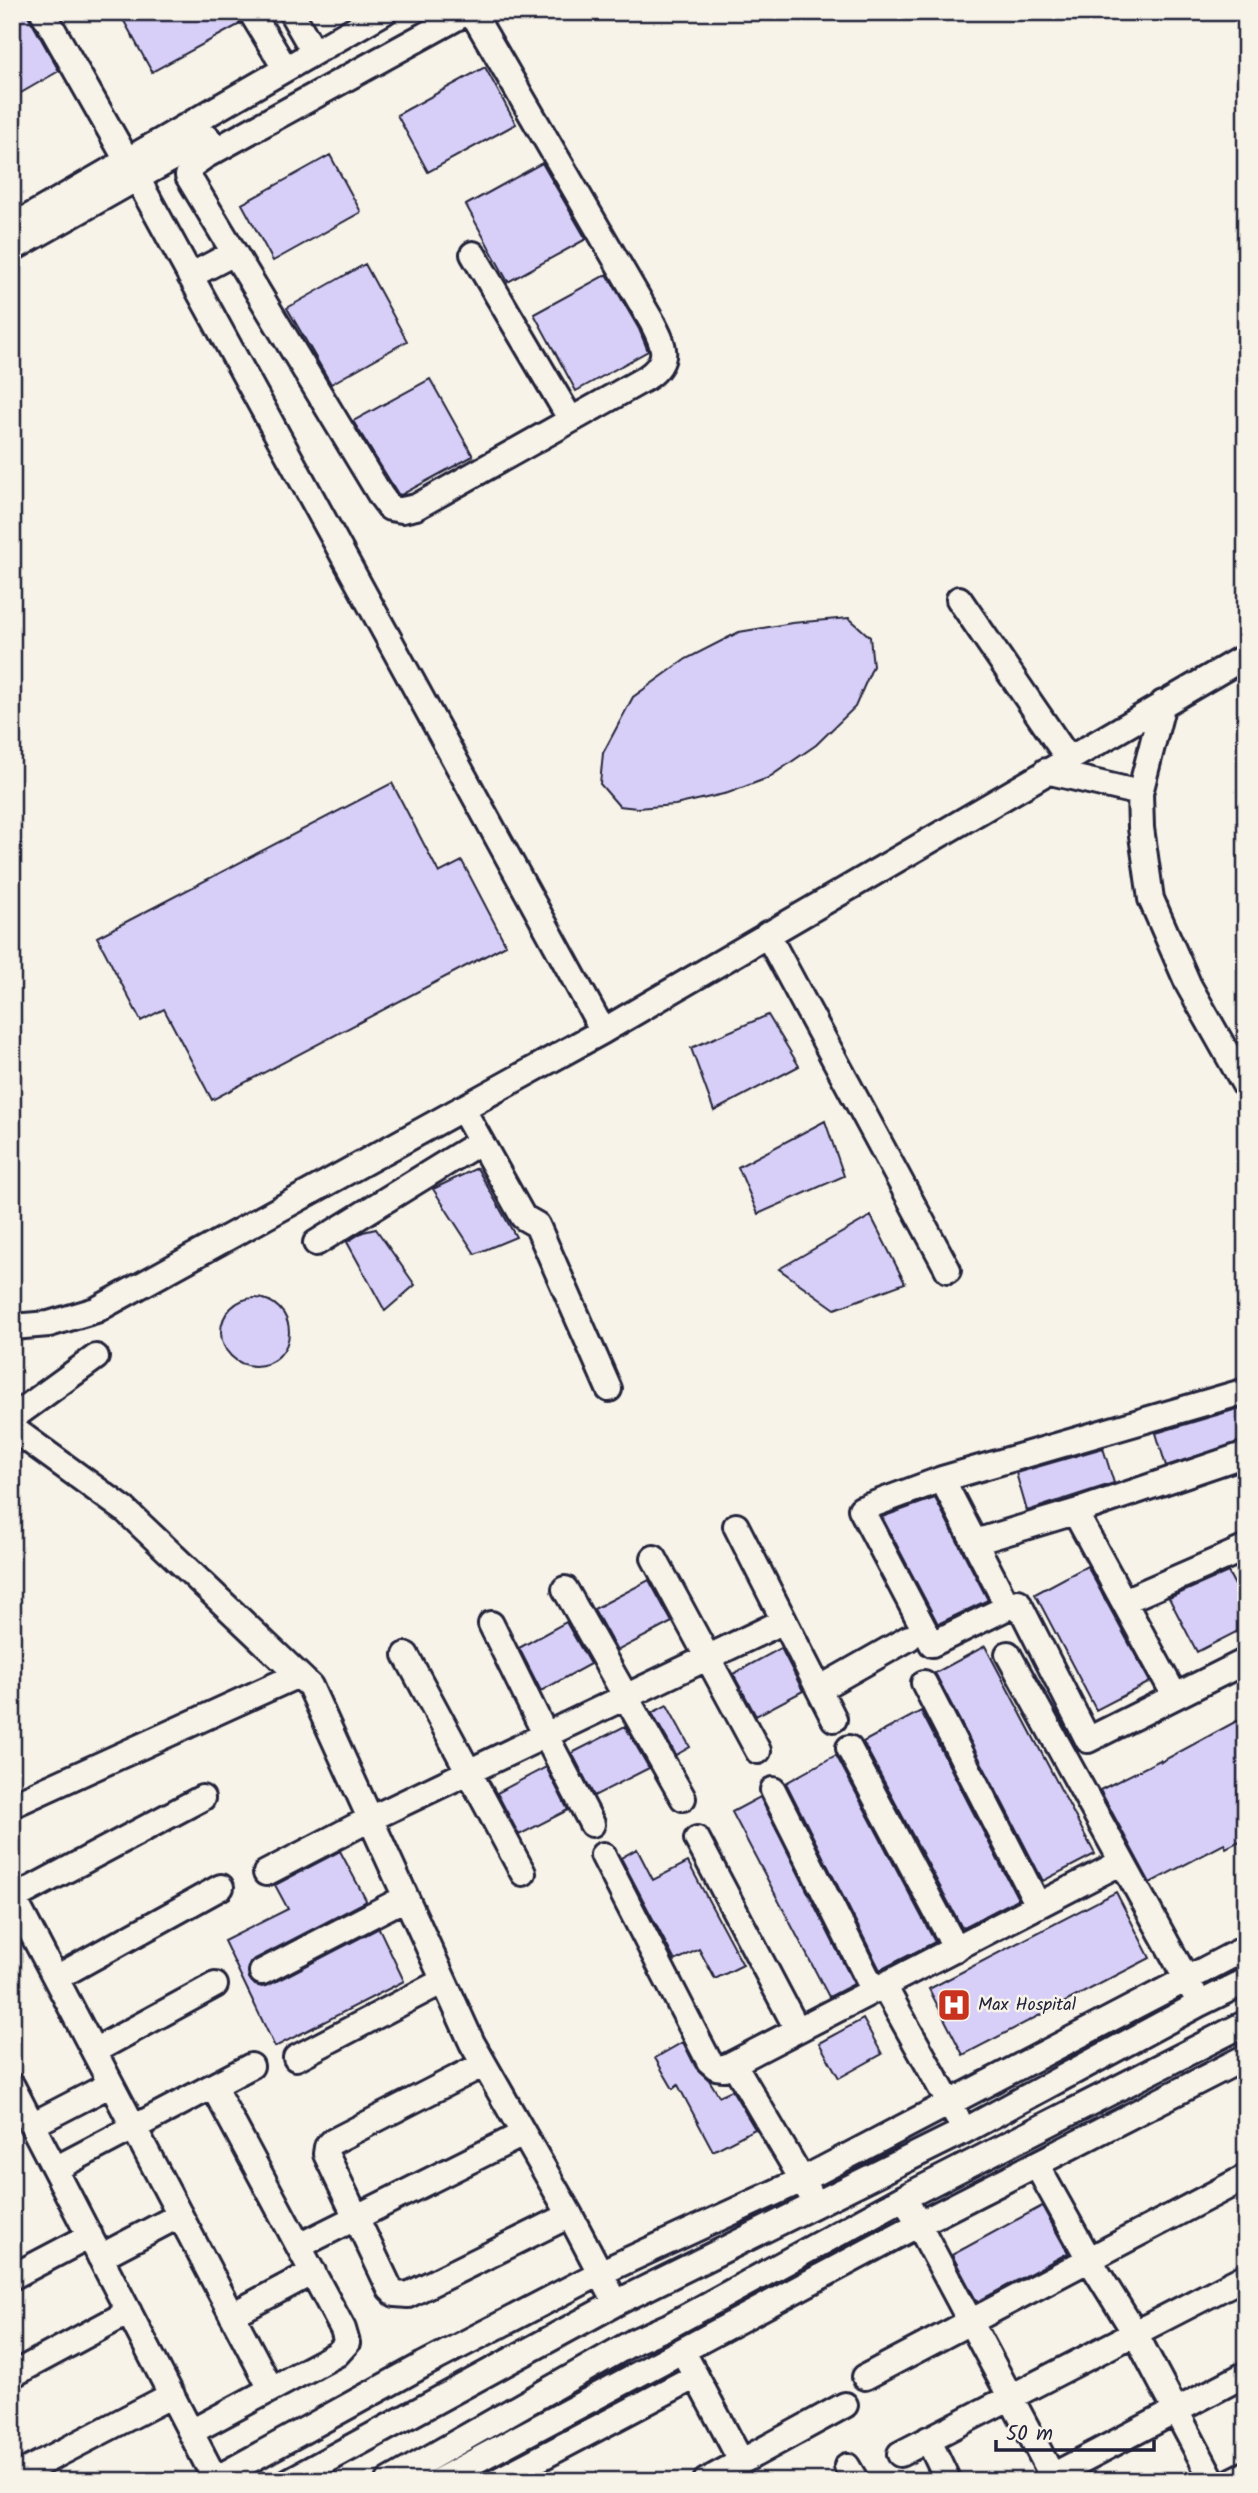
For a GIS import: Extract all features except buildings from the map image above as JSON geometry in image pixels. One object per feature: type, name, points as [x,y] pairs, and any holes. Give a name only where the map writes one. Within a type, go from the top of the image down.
[{"type":"street","points":[[43,12],[603,1031]]},
{"type":"street","points":[[251,12],[285,68]]},
{"type":"street","points":[[291,12],[314,52]]},
{"type":"street","points":[[12,249],[285,68],[384,12]]},
{"type":"street","points":[[12,228],[132,170],[431,12]]},
{"type":"street","points":[[469,12],[652,322],[664,354],[661,365],[655,372],[571,420],[416,507],[402,510],[390,508],[234,253],[188,176],[191,166],[469,12]]},
{"type":"street","points":[[190,276],[234,253]]},
{"type":"street","points":[[474,254],[571,420]]},
{"type":"street","points":[[959,599],[1068,758]]},
{"type":"street","points":[[12,1327],[49,1324],[96,1310],[603,1031],[1246,656]]},
{"type":"street","points":[[1163,703],[1140,793],[1141,828],[1151,899],[1189,986],[1246,1087]]},
{"type":"street","points":[[1046,771],[1140,793]]},
{"type":"street","points":[[767,934],[948,1270]]},
{"type":"street","points":[[461,1108],[523,1217],[537,1225],[609,1389]]},
{"type":"street","points":[[316,1243],[480,1142]]},
{"type":"street","points":[[12,1418],[96,1357]]},
{"type":"street","points":[[1246,1391],[942,1479],[861,1509],[932,1644],[1018,1602],[1088,1740],[1246,1661]]},
{"type":"street","points":[[12,1428],[124,1510],[310,1686],[443,1981],[484,2064],[570,2215],[616,2303]]},
{"type":"street","points":[[975,1542],[1075,1513],[1246,1454]]},
{"type":"street","points":[[942,1479],[1008,1607]]},
{"type":"street","points":[[1075,1513],[1175,1696]]},
{"type":"street","points":[[736,1526],[834,1719]]},
{"type":"street","points":[[1124,1601],[1246,1548]]},
{"type":"street","points":[[654,1558],[758,1751]]},
{"type":"street","points":[[565,1589],[683,1798]]},
{"type":"street","points":[[266,1873],[370,1819],[784,1621]]},
{"type":"street","points":[[491,1624],[592,1824]]},
{"type":"street","points":[[818,1689],[909,1638]]},
{"type":"street","points":[[1007,1654],[1199,2004]]},
{"type":"street","points":[[406,1656],[523,1873]]},
{"type":"street","points":[[12,1805],[298,1675]]},
{"type":"street","points":[[924,1684],[1038,1905]]},
{"type":"street","points":[[849,1748],[956,1949]]},
{"type":"street","points":[[773,1790],[879,1989],[964,2131]]},
{"type":"street","points":[[202,1798],[13,1897],[271,2389]]},
{"type":"street","points":[[696,1839],[797,2029]]},
{"type":"street","points":[[603,1855],[709,2061],[716,2067],[724,2068],[1122,1862]]},
{"type":"street","points":[[56,1978],[221,1887]]},
{"type":"street","points":[[262,1972],[405,1898]]},
{"type":"street","points":[[12,2086],[215,2480],[423,2365],[600,2273],[802,2180],[1246,1948]]},
{"type":"street","points":[[296,2058],[443,1981]]},
{"type":"street","points":[[289,2481],[616,2303],[964,2131],[1246,1981]]},
{"type":"street","points":[[94,2051],[215,1985]]},
{"type":"street","points":[[389,2481],[635,2341],[669,2326],[905,2197],[1246,2023]]},
{"type":"street","points":[[438,2481],[919,2224],[1246,2057]]},
{"type":"street","points":[[484,2064],[327,2147],[327,2154],[355,2218],[390,2289],[401,2296],[408,2295],[570,2215]]},
{"type":"street","points":[[734,2064],[816,2203]]},
{"type":"street","points":[[55,2169],[251,2066]]},
{"type":"street","points":[[33,2125],[111,2084]]},
{"type":"street","points":[[191,2432],[337,2354],[347,2343],[344,2329],[213,2087]]},
{"type":"street","points":[[299,2246],[523,2134]]},
{"type":"street","points":[[875,2141],[1053,2479],[1246,2374]]},
{"type":"street","points":[[1035,2164],[1135,2333],[1213,2481]]},
{"type":"street","points":[[866,2377],[1246,2177]]},
{"type":"street","points":[[12,2277],[180,2215]]},
{"type":"street","points":[[232,2315],[313,2272]]},
{"type":"street","points":[[900,2454],[1246,2276]]},
{"type":"street","points":[[12,2375],[129,2312]]},
{"type":"street","points":[[669,2326],[741,2461]]},
{"type":"street","points":[[497,2481],[696,2376]]},
{"type":"street","points":[[12,2478],[172,2395]]},
{"type":"street","points":[[706,2481],[845,2405]]},
{"type":"street","points":[[928,2439],[948,2481]]},
{"type":"street","points":[[1232,2481],[1246,2474]]},
{"type":"place","name":"Max Hospital","points":[[954,2005]]}]
